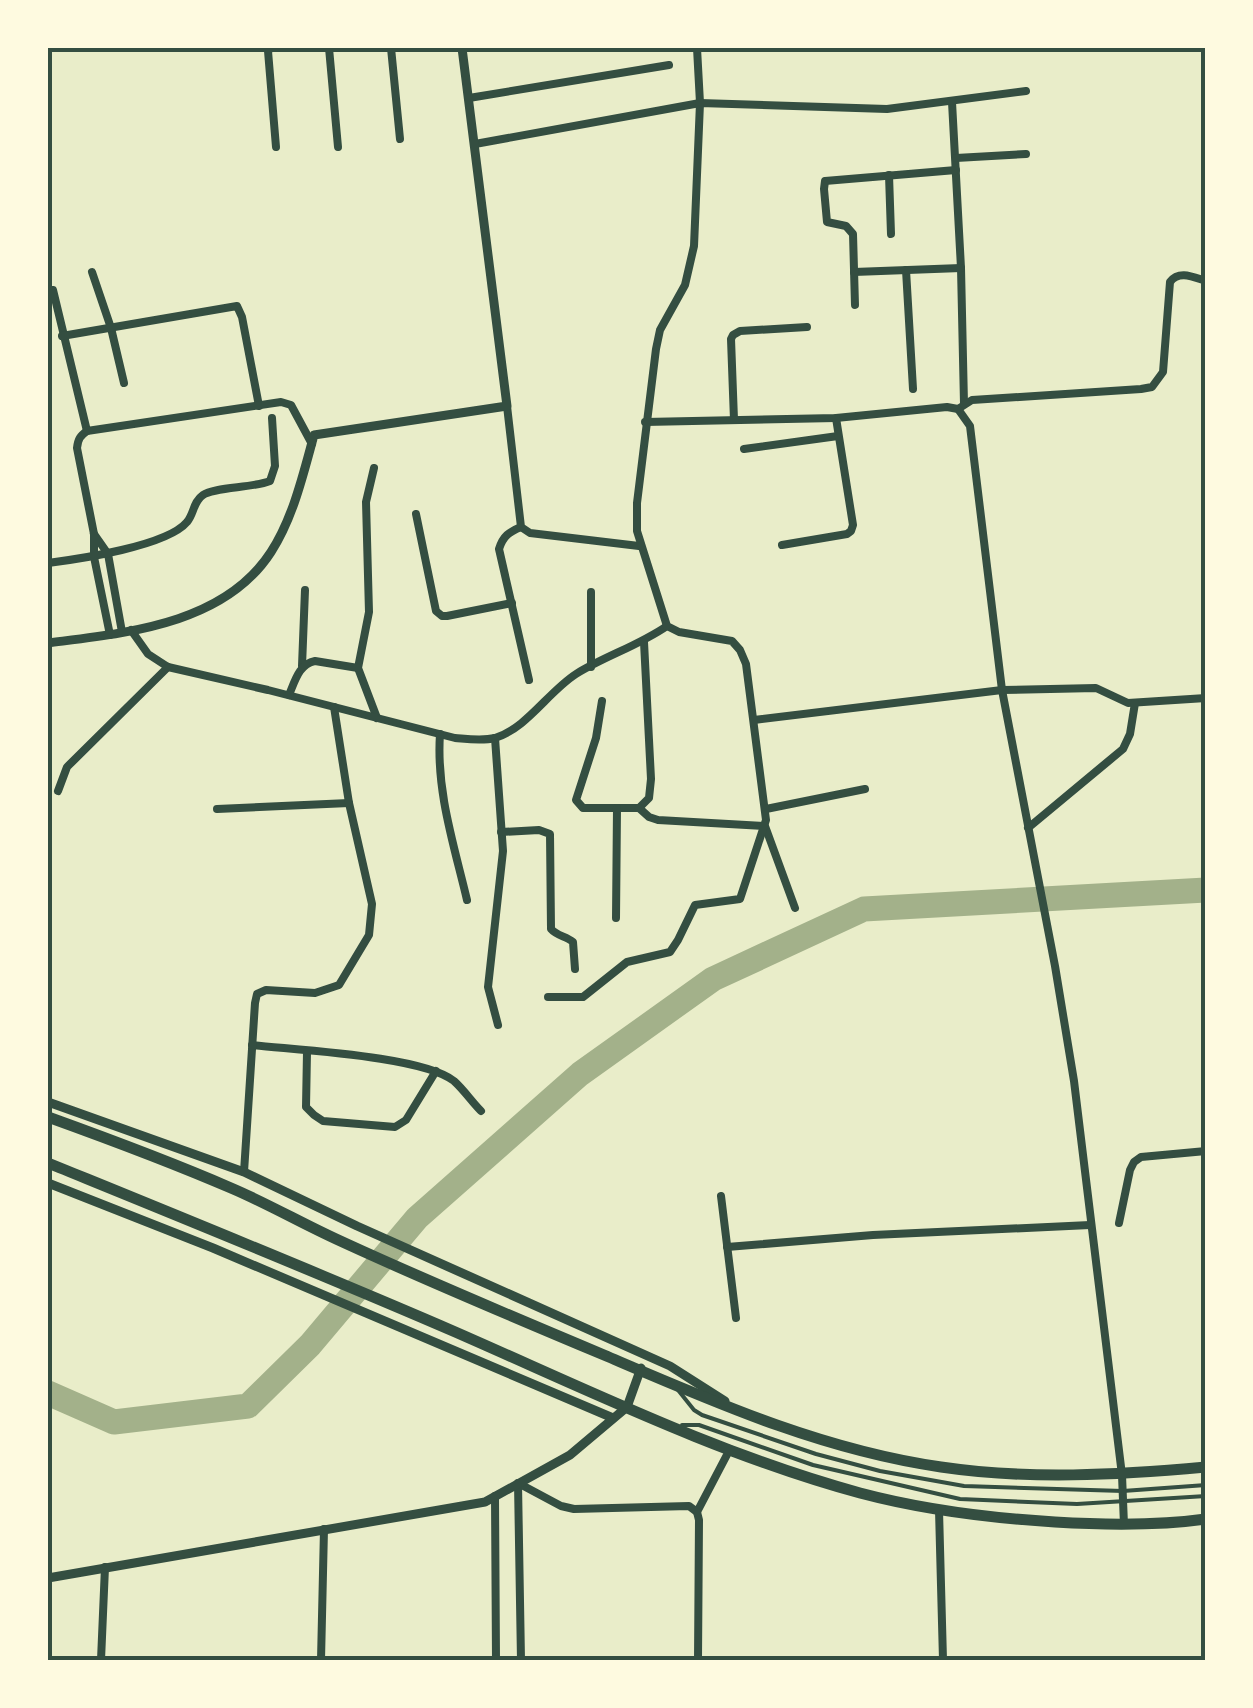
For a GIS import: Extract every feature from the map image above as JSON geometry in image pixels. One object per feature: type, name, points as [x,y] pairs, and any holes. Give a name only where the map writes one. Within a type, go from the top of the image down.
[{"type":"highway","points":[[48,1117],[235,1190],[345,1244],[747,1416],[862,1450],[944,1468],[1085,1476],[1206,1467]]},
{"type":"highway","points":[[48,1163],[673,1426],[860,1493],[997,1518],[1124,1525],[1206,1518]]},
{"type":"street","points":[[270,48],[276,147]]},
{"type":"street","points":[[330,48],[338,147]]},
{"type":"street","points":[[391,48],[400,140]]},
{"type":"street","points":[[470,48],[462,48],[521,527],[530,533],[640,546]]},
{"type":"street","points":[[548,997],[584,996],[627,962],[670,952],[695,904],[740,899],[765,826],[754,720],[746,664],[740,650],[732,641],[679,632],[667,626],[636,531],[645,422],[660,330],[684,285],[694,246],[700,103],[697,48]]},
{"type":"street","points":[[469,98],[669,65]]},
{"type":"street","points":[[475,144],[700,103],[887,109],[1026,91]]},
{"type":"street","points":[[952,102],[960,268],[961,407],[970,426],[1002,690],[1074,1081],[1122,1475],[1124,1525]]},
{"type":"street","points":[[956,158],[1026,154]]},
{"type":"street","points":[[854,305],[853,234],[846,226],[827,222],[824,184],[829,179],[956,170]]},
{"type":"street","points":[[889,175],[890,234]]},
{"type":"street","points":[[854,272],[960,268]]},
{"type":"street","points":[[906,270],[913,389]]},
{"type":"street","points":[[92,272],[124,383]]},
{"type":"street","points":[[645,422],[836,418],[961,407],[972,400],[1141,390],[1152,387],[1163,372],[1170,282],[1180,274],[1206,281]]},
{"type":"street","points":[[53,290],[88,431]]},
{"type":"street","points":[[62,336],[237,306],[259,406]]},
{"type":"street","points":[[734,420],[733,334],[740,330],[807,327]]},
{"type":"street","points":[[110,635],[94,557],[94,534],[78,440],[88,431],[281,402],[291,405],[312,444]]},
{"type":"street","points":[[48,644],[173,621],[207,608],[234,590],[270,554],[288,521],[314,436],[507,406]]},
{"type":"street","points":[[48,564],[108,554],[162,537],[187,523],[205,493],[270,481],[275,466],[272,418]]},
{"type":"street","points":[[782,545],[852,531],[836,418]]},
{"type":"street","points":[[744,449],[838,436]]},
{"type":"street","points":[[374,468],[366,502],[369,612],[358,668],[377,718]]},
{"type":"street","points":[[416,514],[436,611],[447,616],[512,603]]},
{"type":"street","points":[[521,527],[508,532],[499,549],[530,680]]},
{"type":"street","points":[[94,534],[108,554],[127,631],[148,654],[168,667],[467,739],[495,738],[513,730],[562,684],[667,626]]},
{"type":"street","points":[[288,695],[302,666],[305,590]]},
{"type":"street","points":[[590,667],[591,592]]},
{"type":"street","points":[[639,808],[649,798],[651,779],[644,642]]},
{"type":"street","points":[[302,666],[315,661],[358,668]]},
{"type":"street","points":[[58,791],[67,767],[168,667]]},
{"type":"street","points":[[754,720],[1002,690],[1096,688],[1120,701],[1136,702],[1206,698]]},
{"type":"street","points":[[602,700],[596,738],[576,800],[582,808],[639,808],[658,820],[765,826]]},
{"type":"street","points":[[1028,828],[1123,749],[1136,702]]},
{"type":"street","points":[[244,1172],[257,994],[266,990],[315,993],[338,984],[369,935],[372,904],[349,803],[334,707]]},
{"type":"street","points":[[440,734],[441,792],[466,900]]},
{"type":"street","points":[[495,738],[502,863],[488,987],[498,1025]]},
{"type":"street","points":[[766,809],[865,789]]},
{"type":"street","points":[[217,808],[349,803]]},
{"type":"street","points":[[616,918],[617,808]]},
{"type":"street","points":[[765,826],[796,908]]},
{"type":"street","points":[[502,832],[538,830],[550,834],[551,929],[573,942],[574,969]]},
{"type":"street","points":[[252,1045],[408,1064],[436,1071],[454,1082],[481,1111]]},
{"type":"street","points":[[307,1052],[306,1107],[323,1121],[395,1127],[406,1120],[436,1071]]},
{"type":"street","points":[[48,1102],[244,1172],[670,1366],[747,1416]]},
{"type":"street","points":[[1119,1223],[1134,1162],[1141,1156],[1206,1151]]},
{"type":"street","points":[[48,1182],[613,1418]]},
{"type":"street","points":[[722,1196],[736,1318]]},
{"type":"street","points":[[726,1247],[873,1235],[1090,1225]]},
{"type":"street","points":[[48,1578],[485,1502],[570,1455],[627,1406],[645,1355]]},
{"type":"street","points":[[697,1512],[730,1449]]},
{"type":"street","points":[[518,1483],[574,1509],[689,1506],[697,1512],[698,1660]]},
{"type":"street","points":[[518,1483],[522,1660]]},
{"type":"street","points":[[495,1496],[496,1660]]},
{"type":"street","points":[[939,1510],[943,1660]]},
{"type":"street","points":[[321,1660],[324,1529]]},
{"type":"street","points":[[101,1660],[105,1567]]},
{"type":"lane","points":[[676,1386],[702,1415],[816,1454],[964,1486],[1123,1491],[1206,1485]]},
{"type":"lane","points":[[673,1426],[699,1425],[813,1466],[960,1498],[1077,1504],[1206,1496]]},
{"type":"waterway","points":[[48,1393],[114,1422],[248,1406],[310,1345],[417,1218],[580,1074],[713,979],[864,909],[1206,890]]}]
